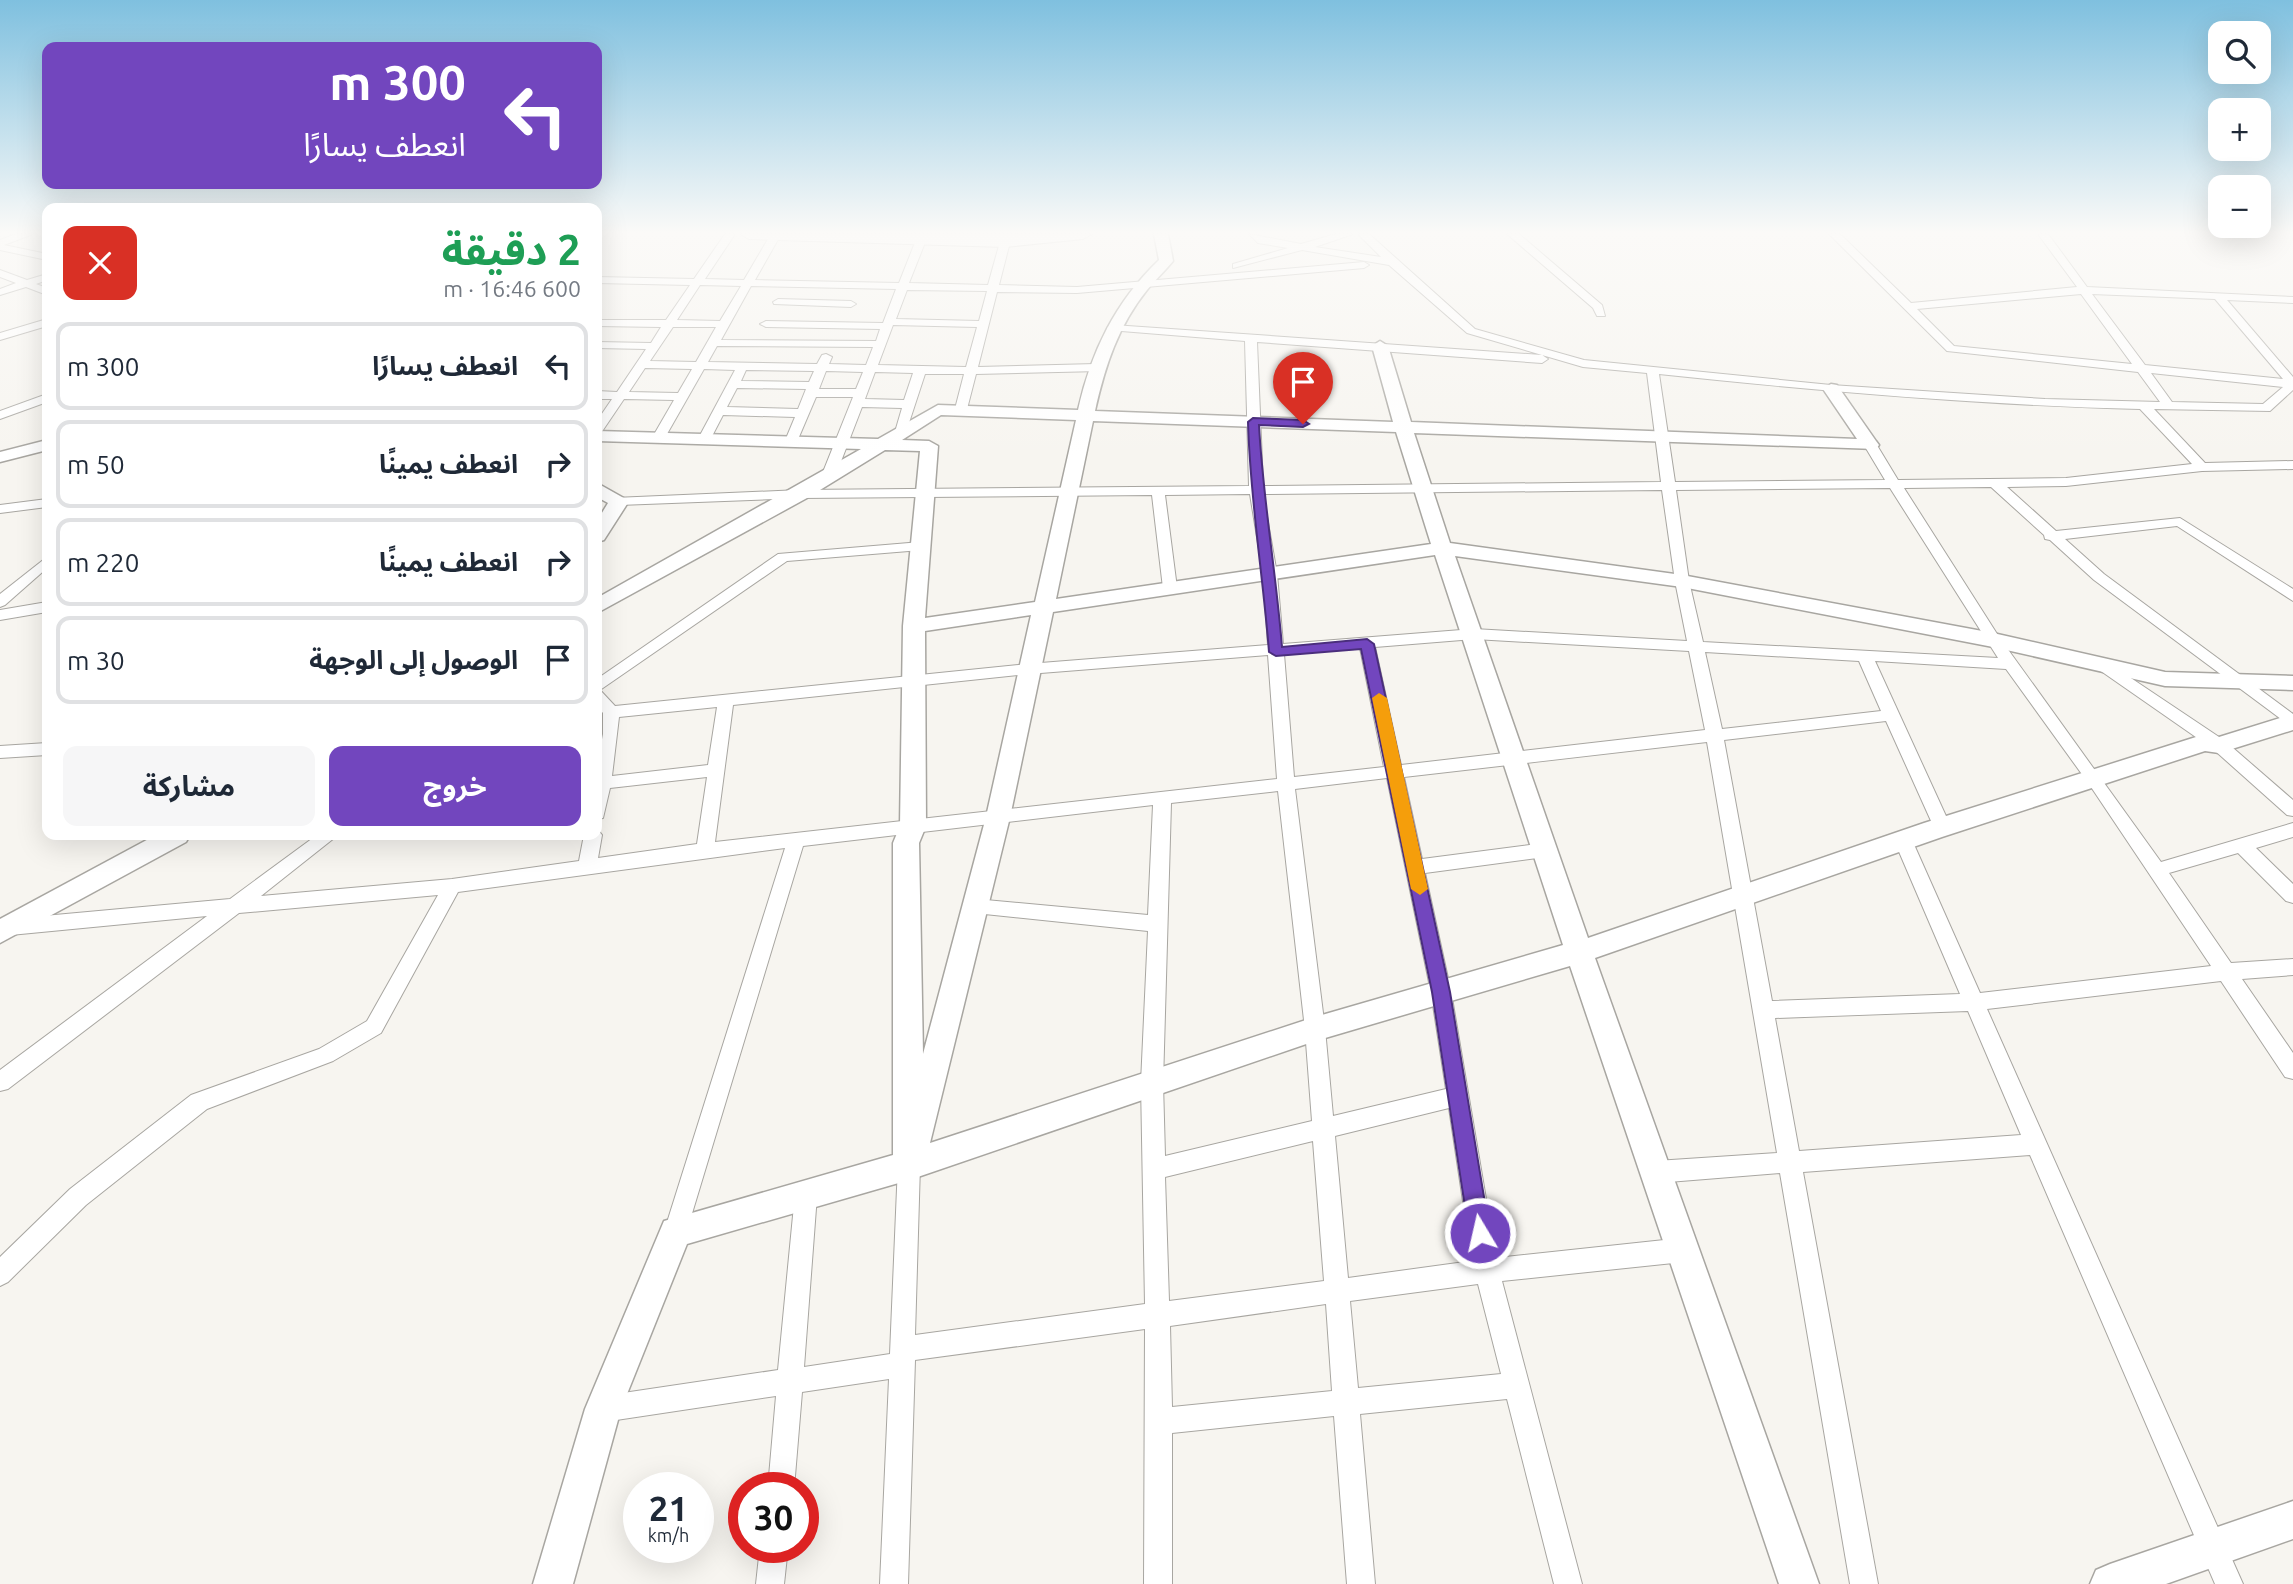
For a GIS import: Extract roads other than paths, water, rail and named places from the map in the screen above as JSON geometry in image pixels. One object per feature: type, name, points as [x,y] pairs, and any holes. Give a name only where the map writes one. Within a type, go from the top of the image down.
[{"type":"street","points":[[602,423],[679,308]]},
{"type":"street","points":[[658,438],[733,308]]},
{"type":"street","points":[[755,343],[776,308]]},
{"type":"street","points":[[841,326],[849,308]]},
{"type":"street","points":[[828,477],[895,308]]},
{"type":"street","points":[[961,409],[987,308]]},
{"type":"street","points":[[909,1165],[998,817],[1028,669],[1096,368],[1113,328],[1127,308]]},
{"type":"street","points":[[1445,308],[1471,331],[1583,363]]},
{"type":"street","points":[[1598,308],[1601,314]]},
{"type":"street","points":[[1909,308],[1951,349],[2293,384]]},
{"type":"street","points":[[2097,308],[2168,405]]},
{"type":"street","points":[[2228,308],[2293,384]]},
{"type":"street","points":[[602,323],[724,324]]},
{"type":"street","points":[[0,337],[42,324]]},
{"type":"street","points":[[766,324],[983,324]]},
{"type":"street","points":[[1113,328],[1380,346],[1583,363],[1831,389],[2045,403],[2266,408],[2293,384]]},
{"type":"street","points":[[1251,339],[1256,491],[1270,574],[1286,785],[1315,1029],[1361,1584]]},
{"type":"street","points":[[713,343],[881,344]]},
{"type":"street","points":[[791,441],[831,344]]},
{"type":"street","points":[[602,345],[652,346]]},
{"type":"street","points":[[1380,346],[1421,490],[1474,634],[1579,952],[1798,1584]]},
{"type":"street","points":[[640,364],[971,370],[1096,368]]},
{"type":"street","points":[[704,439],[743,365]]},
{"type":"street","points":[[892,438],[909,404],[920,369]]},
{"type":"street","points":[[1652,370],[1682,581],[1715,737],[1864,1584]]},
{"type":"street","points":[[733,384],[813,389],[909,404]]},
{"type":"street","points":[[1831,389],[1897,483],[1993,640],[2095,780],[2225,972],[2291,1063]]},
{"type":"street","points":[[602,395],[682,397]]},
{"type":"street","points":[[2,413],[42,400]]},
{"type":"street","points":[[2143,405],[2202,467]]},
{"type":"street","points":[[602,604],[800,494],[938,410],[1870,445]]},
{"type":"street","points":[[719,411],[803,413]]},
{"type":"street","points":[[602,436],[842,442],[892,438],[929,446],[914,626],[913,826],[906,844],[909,1165],[894,1584]]},
{"type":"street","points":[[0,457],[42,446]]},
{"type":"street","points":[[602,492],[619,501],[800,494],[2066,482],[2202,467],[2293,465]]},
{"type":"street","points":[[1995,482],[2050,536],[2099,577],[2293,722]]},
{"type":"street","points":[[1158,491],[1170,588]]},
{"type":"street","points":[[602,529],[619,501]]},
{"type":"street","points":[[0,509],[42,504]]},
{"type":"street","points":[[2050,536],[2180,522],[2293,596]]},
{"type":"street","points":[[602,683],[783,557],[920,545]]},
{"type":"street","points":[[914,626],[1443,548],[1682,581],[1993,640],[2165,679],[2293,683]]},
{"type":"street","points":[[0,602],[42,565]]},
{"type":"street","points":[[0,615],[42,608]]},
{"type":"street","points":[[611,712],[1028,669],[1276,652],[1474,634],[2011,664]]},
{"type":"street","points":[[1367,644],[1441,992],[1487,1271],[1568,1584]]},
{"type":"street","points":[[1864,655],[1942,827]]},
{"type":"street","points":[[2104,665],[2219,745],[2293,810]]},
{"type":"street","points":[[705,850],[726,700]]},
{"type":"street","points":[[602,701],[611,712],[611,734],[602,783],[716,770]]},
{"type":"street","points":[[3,929],[452,886],[705,850],[1891,715]]},
{"type":"street","points":[[676,1232],[909,1165],[1315,1029],[1579,952],[1903,840],[2204,743],[2219,745],[2293,722]]},
{"type":"street","points":[[0,752],[42,749]]},
{"type":"street","points":[[1158,1584],[1159,1421],[1152,1083],[1162,799]]},
{"type":"street","points":[[2155,870],[2293,830]]},
{"type":"street","points":[[3,929],[168,840]]},
{"type":"street","points":[[0,1082],[322,840]]},
{"type":"street","points":[[587,867],[592,840]]},
{"type":"street","points":[[553,1584],[603,1409],[676,1232],[796,840]]},
{"type":"street","points":[[1903,840],[2211,1548],[2230,1584]]},
{"type":"street","points":[[2242,845],[2293,897]]},
{"type":"street","points":[[1415,867],[1545,850]]},
{"type":"street","points":[[0,1275],[78,1197],[199,1102],[326,1055],[374,1027],[452,886]]},
{"type":"street","points":[[975,906],[1158,924]]},
{"type":"street","points":[[1762,1010],[1973,1002],[2225,972],[2293,967]]},
{"type":"street","points":[[1154,1169],[1458,1096]]},
{"type":"street","points":[[1656,1172],[2035,1144]]},
{"type":"street","points":[[781,1472],[806,1195]]},
{"type":"street","points":[[603,1409],[790,1381],[902,1357],[1157,1315],[1487,1271],[1682,1250]]},
{"type":"street","points":[[1159,1421],[1516,1385]]},
{"type":"street","points":[[2110,1584],[2293,1520]]},
{"type":"street","points":[[770,1584],[772,1563]]}]
